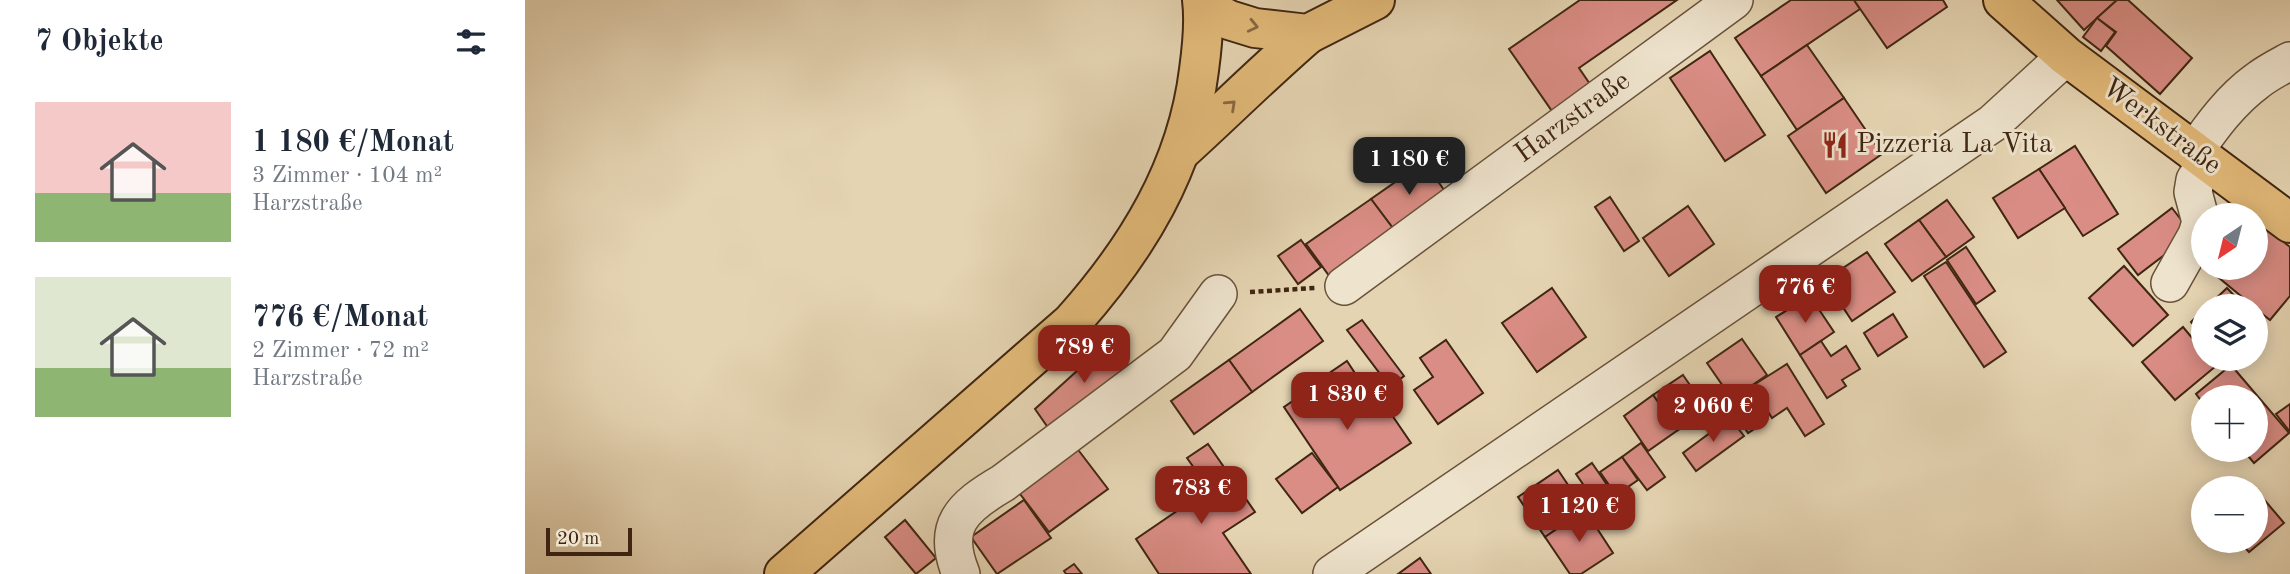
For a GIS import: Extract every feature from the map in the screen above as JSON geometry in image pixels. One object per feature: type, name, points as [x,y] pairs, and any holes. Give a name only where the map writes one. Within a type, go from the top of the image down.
[{"type":"main road","points":[[1181,151],[1239,98],[1258,76],[1308,34],[1375,0]]},
{"type":"main road","points":[[2003,0],[2066,56]]},
{"type":"main road","points":[[1209,2],[1229,20],[1255,28],[1308,34]]},
{"type":"main road","points":[[785,574],[1072,321],[1104,285],[1136,239],[1161,196],[1181,151],[1198,81],[1209,2]]},
{"type":"main road","name":"Werkstraße","points":[[2066,56],[2290,223]]},
{"type":"street","name":"Harzstraße","points":[[1344,286],[1734,0]]},
{"type":"street","points":[[1332,574],[1993,123],[2066,56]]},
{"type":"street","points":[[2170,283],[2197,235],[2201,222],[2193,192],[2200,157],[2211,127],[2241,94],[2258,80],[2290,61]]},
{"type":"street","points":[[961,574],[953,555],[952,535],[961,515],[978,497],[1003,483],[1175,354],[1218,295]]},
{"type":"path","points":[[1218,295],[1344,286]]},
{"type":"building","points":[[1580,0],[1677,0],[1579,68],[1592,87],[1554,114],[1509,49]]},
{"type":"building","points":[[1791,0],[1854,0],[1860,9],[1761,76],[1735,38]]},
{"type":"building","points":[[1854,0],[1943,0],[1947,7],[1887,48]]},
{"type":"building","points":[[2057,0],[2117,0],[2084,30]]},
{"type":"building","points":[[2117,0],[2128,0],[2192,58],[2160,94],[2106,46],[2116,32],[2097,18]]},
{"type":"building","points":[[2097,18],[2115,32],[2101,51],[2083,37]]},
{"type":"building","points":[[1807,45],[1844,98],[1797,130],[1761,76]]},
{"type":"building","points":[[1710,51],[1765,135],[1725,161],[1670,78]]},
{"type":"building","name":"Pizzeria La Vita","points":[[1844,98],[1882,154],[1826,193],[1788,136]]},
{"type":"building","points":[[2075,146],[2118,214],[2083,236],[2039,169]]},
{"type":"building","points":[[1424,162],[1447,194],[1395,231],[1371,199]]},
{"type":"building","points":[[2039,169],[2065,208],[2018,238],[1993,198]]},
{"type":"building","points":[[1610,197],[1639,241],[1624,251],[1595,207]]},
{"type":"building","points":[[1371,199],[1395,231],[1330,277],[1306,244]]},
{"type":"building","points":[[1947,200],[1974,237],[1946,257],[1919,220]]},
{"type":"building","points":[[1688,206],[1714,244],[1669,276],[1643,238]]},
{"type":"building","points":[[2172,208],[2191,233],[2138,275],[2118,249]]},
{"type":"building","points":[[1919,220],[1946,257],[1912,281],[1885,244]]},
{"type":"building","points":[[2268,229],[2290,247],[2290,296],[2270,320],[2268,294],[2238,294],[2222,280],[2268,280]]},
{"type":"building","points":[[1301,240],[1321,267],[1298,284],[1278,256]]},
{"type":"building","points":[[1966,247],[1995,291],[1976,304],[1947,260]]},
{"type":"building","points":[[1867,252],[1895,292],[1852,321],[1825,280]]},
{"type":"building","points":[[1946,262],[2006,352],[1984,367],[1924,276]]},
{"type":"building","points":[[2124,266],[2168,315],[2133,346],[2089,298]]},
{"type":"building","points":[[1552,288],[1586,337],[1537,372],[1502,323]]},
{"type":"building","points":[[2227,288],[2233,294],[2221,294]]},
{"type":"building","points":[[1810,296],[1834,332],[1800,355],[1776,317]]},
{"type":"building","points":[[1300,309],[1323,341],[1252,392],[1229,360]]},
{"type":"building","points":[[1893,314],[1907,337],[1878,356],[1864,333]]},
{"type":"building","points":[[1362,320],[1404,376],[1390,387],[1347,330]]},
{"type":"building","points":[[2183,327],[2191,337],[2191,371],[2210,371],[2175,400],[2142,362]]},
{"type":"building","points":[[1742,339],[1767,375],[1732,399],[1707,363]]},
{"type":"building","points":[[1446,340],[1483,393],[1438,424],[1414,390],[1433,377],[1420,358]]},
{"type":"building","points":[[1110,341],[1131,370],[1049,429],[1035,409]]},
{"type":"building","points":[[1821,341],[1831,356],[1846,346],[1860,369],[1842,380],[1846,386],[1827,398],[1800,355]]},
{"type":"building","points":[[1229,360],[1252,392],[1194,434],[1171,401]]},
{"type":"building","points":[[1347,361],[1368,393],[1346,407],[1325,376]]},
{"type":"building","points":[[1787,364],[1824,424],[1805,436],[1787,408],[1772,418],[1752,386]]},
{"type":"building","points":[[2224,371],[2236,371],[2248,385],[2207,385]]},
{"type":"building","points":[[1683,375],[1707,410],[1678,430],[1653,395]]},
{"type":"building","points":[[1325,379],[1346,409],[1374,389],[1411,443],[1340,490],[1284,407]]},
{"type":"building","points":[[1745,392],[1765,422],[1748,433],[1728,403]]},
{"type":"building","points":[[1653,395],[1678,430],[1648,451],[1624,416]]},
{"type":"building","points":[[2290,404],[2290,432],[2276,414]]},
{"type":"building","points":[[2268,408],[2289,433],[2268,451]]},
{"type":"building","points":[[1730,418],[1744,436],[1696,471],[1683,453]]},
{"type":"building","points":[[1641,443],[1665,477],[1647,490],[1622,457]]},
{"type":"building","points":[[1208,444],[1255,512],[1223,533],[1251,574],[1159,574],[1136,539],[1209,489],[1187,458]]},
{"type":"building","points":[[1076,447],[1108,489],[1049,532],[1017,490]]},
{"type":"building","points":[[1312,453],[1338,487],[1302,513],[1276,479]]},
{"type":"building","points":[[1622,457],[1638,480],[1616,495],[1600,472]]},
{"type":"building","points":[[1592,463],[1614,495],[1598,506],[1576,474]]},
{"type":"building","points":[[1558,470],[1585,510],[1545,537],[1518,497]]},
{"type":"building","points":[[1024,500],[1051,538],[997,574],[971,537]]},
{"type":"building","points":[[2268,504],[2284,523],[2268,536]]},
{"type":"building","points":[[1585,510],[1613,553],[1581,574],[1570,574],[1545,537]]},
{"type":"building","points":[[905,520],[936,558],[916,574],[885,537]]},
{"type":"building","points":[[1420,558],[1431,574],[1398,574]]},
{"type":"building","points":[[1074,564],[1082,574],[1066,574],[1064,571]]},
{"type":"place","name":"Pizzeria La Vita","points":[[1835,145]]}]
